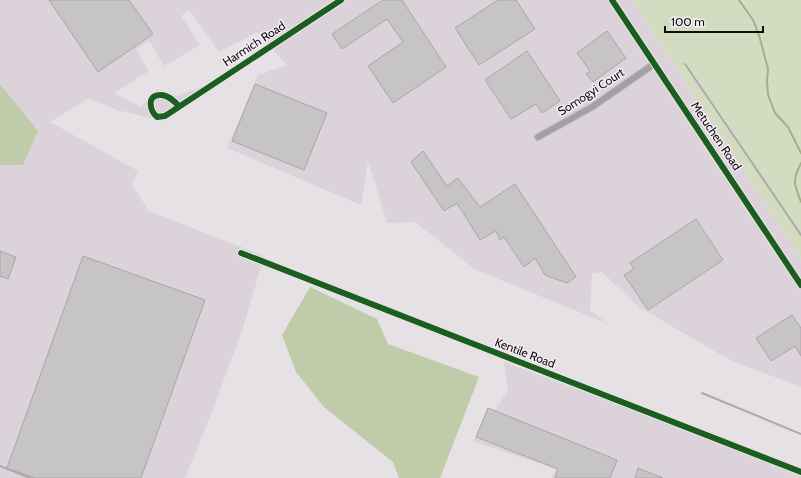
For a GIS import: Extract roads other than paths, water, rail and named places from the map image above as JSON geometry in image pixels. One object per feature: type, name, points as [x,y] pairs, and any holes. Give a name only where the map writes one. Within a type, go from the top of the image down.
[{"type":"street","name":"Harmich Road","points":[[179,106],[167,96],[160,95],[151,100],[150,107],[157,117],[165,116],[341,0]]},
{"type":"street","name":"Metuchen Road","points":[[612,0],[801,285]]},
{"type":"street","name":"Somogyi Court","points":[[538,138],[592,107],[654,64]]},
{"type":"street","name":"Kentile Road","points":[[241,254],[801,472]]},
{"type":"waterway","points":[[739,0],[753,20],[759,35],[768,69],[768,95],[775,113],[788,127],[801,153]]},
{"type":"waterway","points":[[801,163],[795,179],[801,202]]},
{"type":"railway","points":[[685,64],[801,235]]},
{"type":"railway","points":[[702,393],[801,434]]},
{"type":"railway","points":[[0,466],[30,478]]}]
